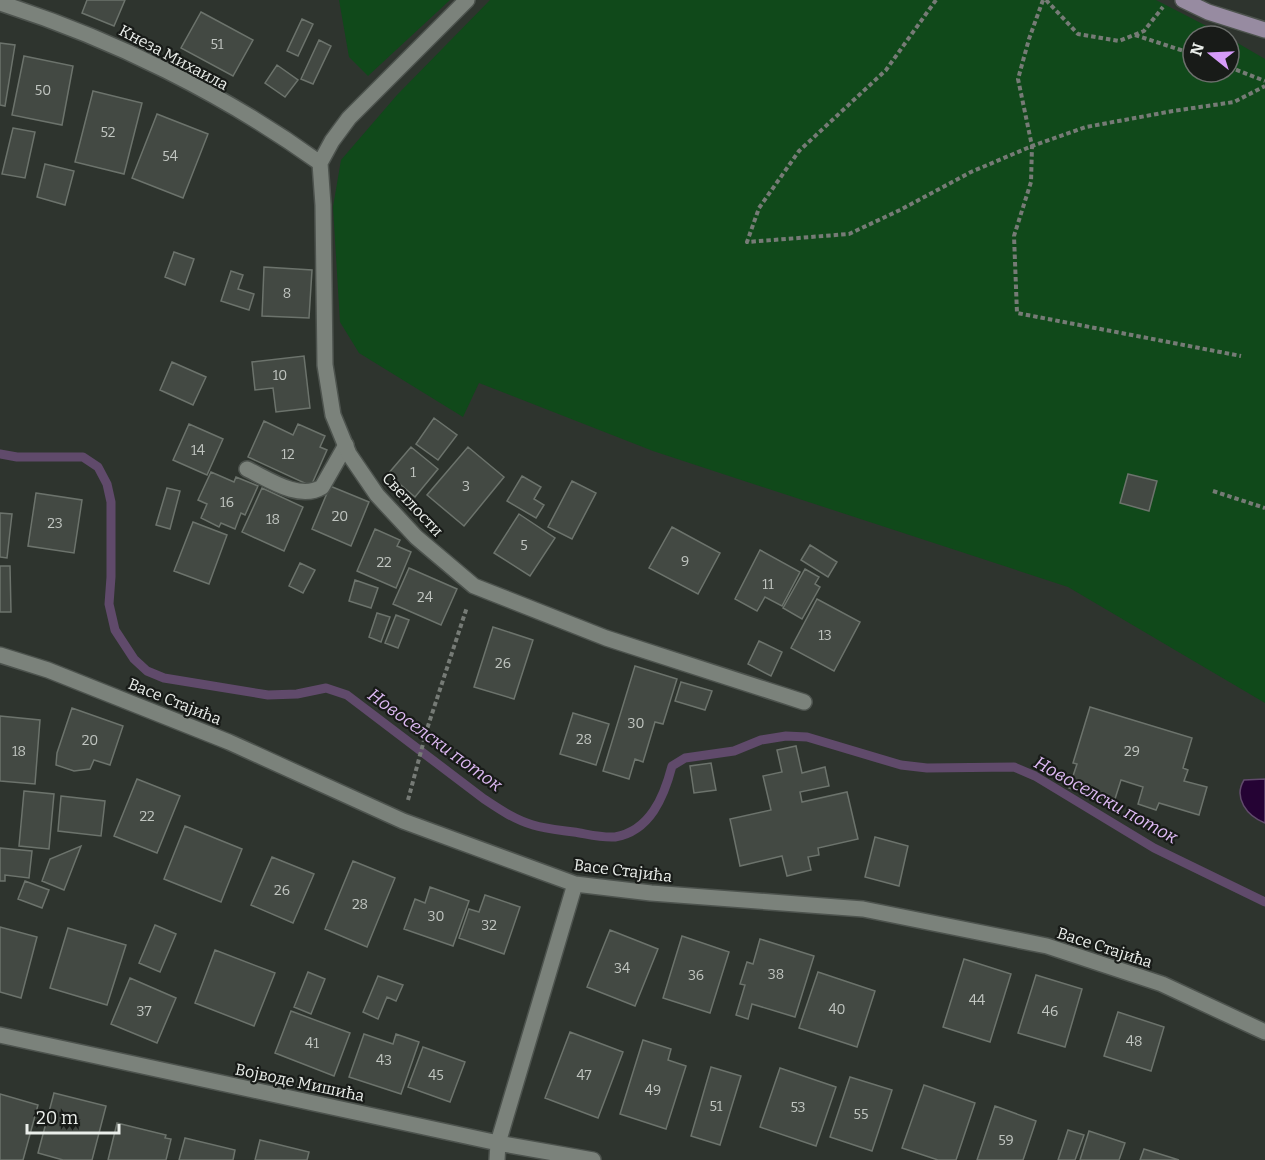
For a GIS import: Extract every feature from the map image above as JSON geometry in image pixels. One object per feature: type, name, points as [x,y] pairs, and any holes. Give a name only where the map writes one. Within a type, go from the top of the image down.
[{"type":"street","points":[[320,163],[332,141],[349,118],[468,0]]},
{"type":"street","points":[[1183,0],[1208,12],[1265,30]]},
{"type":"street","name":"Кнеза Михаила","points":[[0,3],[48,18],[151,63],[289,141],[320,163]]},
{"type":"street","name":"Светлости","points":[[320,163],[323,206],[325,365],[333,415],[349,454],[377,495],[416,537],[474,586],[606,638],[804,702]]},
{"type":"street","points":[[247,469],[290,489],[304,492],[316,491],[322,487],[346,445]]},
{"type":"street","name":"Васе Стајића","points":[[0,655],[48,670],[229,742],[403,821],[575,884],[651,893],[863,909],[1047,946],[1162,984],[1265,1032]]},
{"type":"street","points":[[497,1160],[498,1143],[575,884]]},
{"type":"street","name":"Војводе Мишића","points":[[0,1035],[498,1143],[593,1160]]},
{"type":"path","points":[[936,0],[885,70],[799,151],[759,208],[747,243],[849,234],[971,172],[1032,146],[1086,127],[1234,102],[1265,86]]},
{"type":"path","points":[[1168,0],[1144,31],[1119,41],[1078,34],[1045,0],[1029,39],[1018,79],[1032,146],[1031,182],[1014,236],[1017,313],[1240,356]]},
{"type":"path","points":[[1135,35],[1181,50]]},
{"type":"path","points":[[1241,72],[1265,81]]},
{"type":"path","points":[[1213,491],[1265,508]]},
{"type":"path","points":[[414,770],[474,586]]},
{"type":"green space","points":[[339,0],[450,0],[368,76],[349,57]]},
{"type":"green space","points":[[490,0],[1156,0],[1203,24],[1181,24],[1181,84],[1241,84],[1241,45],[1265,59],[1265,703],[1068,587],[653,451],[479,383],[463,417],[359,353],[340,322],[333,207],[341,160],[397,95]]},
{"type":"shaded area","points":[[1265,779],[1265,823],[1248,811],[1241,800],[1240,793],[1244,780]]},
{"type":"building","points":[[87,0],[125,0],[114,26],[82,13]]},
{"type":"building","points":[[201,12],[253,40],[233,76],[181,48]]},
{"type":"building","points":[[302,19],[313,24],[298,56],[287,51]]},
{"type":"building","points":[[319,40],[331,46],[313,84],[301,79]]},
{"type":"building","points":[[0,43],[15,45],[5,106],[0,105]]},
{"type":"building","points":[[24,56],[73,66],[62,125],[12,115]]},
{"type":"building","points":[[277,65],[298,80],[285,97],[265,83]]},
{"type":"building","points":[[93,91],[142,103],[124,174],[75,162]]},
{"type":"building","points":[[157,114],[208,134],[183,198],[132,178]]},
{"type":"building","points":[[13,128],[35,132],[25,178],[2,174]]},
{"type":"building","points":[[45,164],[74,171],[65,205],[37,197]]},
{"type":"building","points":[[174,252],[194,259],[185,285],[165,277]]},
{"type":"building","points":[[264,267],[312,270],[309,318],[262,316]]},
{"type":"building","points":[[231,271],[243,275],[238,289],[254,294],[249,310],[221,301]]},
{"type":"building","points":[[304,356],[310,408],[276,412],[273,388],[255,390],[252,362]]},
{"type":"building","points":[[172,362],[206,377],[193,405],[160,390]]},
{"type":"building","points":[[434,418],[457,435],[438,460],[416,444]]},
{"type":"building","points":[[264,421],[293,435],[298,424],[325,436],[320,447],[327,450],[311,486],[248,457]]},
{"type":"building","points":[[189,424],[223,439],[207,475],[173,460]]},
{"type":"building","points":[[411,447],[438,469],[415,497],[388,474]]},
{"type":"building","points":[[468,447],[504,477],[464,526],[427,495]]},
{"type":"building","points":[[211,472],[234,482],[236,477],[258,486],[245,515],[241,513],[235,529],[221,523],[219,527],[201,518],[207,504],[198,500]]},
{"type":"building","points":[[1128,474],[1157,481],[1149,511],[1120,503]]},
{"type":"building","points":[[522,476],[541,487],[534,499],[544,505],[536,518],[507,501]]},
{"type":"building","points":[[572,481],[596,493],[572,539],[548,527]]},
{"type":"building","points":[[330,486],[369,502],[351,546],[312,529]]},
{"type":"building","points":[[167,488],[180,491],[170,529],[156,525]]},
{"type":"building","points":[[262,488],[303,507],[284,551],[242,532]]},
{"type":"building","points":[[36,493],[82,500],[74,553],[28,546]]},
{"type":"building","points":[[0,513],[12,514],[7,558],[0,557]]},
{"type":"building","points":[[519,514],[555,538],[530,576],[494,553]]},
{"type":"building","points":[[193,522],[227,535],[209,584],[174,571]]},
{"type":"building","points":[[672,527],[720,553],[698,594],[649,568]]},
{"type":"building","points":[[375,529],[400,540],[397,546],[411,552],[396,588],[357,571]]},
{"type":"building","points":[[810,545],[837,562],[828,577],[801,560]]},
{"type":"building","points":[[760,550],[800,572],[782,606],[765,597],[757,611],[735,599]]},
{"type":"building","points":[[300,563],[315,570],[303,593],[289,586]]},
{"type":"building","points":[[0,566],[10,566],[11,612],[0,612]]},
{"type":"building","points":[[409,568],[457,589],[441,625],[393,604]]},
{"type":"building","points":[[805,569],[819,577],[815,584],[820,587],[802,619],[783,608]]},
{"type":"building","points":[[355,580],[378,588],[371,608],[349,601]]},
{"type":"building","points":[[817,599],[860,622],[834,671],[791,648]]},
{"type":"building","points":[[377,613],[390,617],[381,642],[369,637]]},
{"type":"building","points":[[396,615],[409,620],[398,648],[385,643]]},
{"type":"building","points":[[493,627],[533,640],[514,699],[474,687]]},
{"type":"building","points":[[759,641],[782,652],[771,676],[748,664]]},
{"type":"building","points":[[635,666],[677,679],[663,724],[655,722],[643,762],[635,759],[629,779],[603,771]]},
{"type":"building","points":[[681,682],[712,691],[705,710],[675,701]]},
{"type":"building","points":[[1090,707],[1192,738],[1183,768],[1188,770],[1184,781],[1207,787],[1199,815],[1159,803],[1156,810],[1138,804],[1143,787],[1121,780],[1114,802],[1069,788],[1077,764],[1073,763]]},
{"type":"building","points":[[72,708],[123,726],[110,765],[94,760],[90,769],[74,771],[56,765],[57,753]]},
{"type":"building","points":[[573,713],[609,724],[596,765],[560,754]]},
{"type":"building","points":[[0,716],[40,720],[35,784],[0,781]]},
{"type":"building","points":[[796,746],[802,773],[825,767],[829,786],[800,792],[802,802],[847,792],[858,839],[818,848],[819,855],[808,857],[811,870],[787,876],[782,856],[740,866],[730,819],[771,810],[763,776],[782,772],[777,750]]},
{"type":"building","points":[[711,763],[716,790],[694,793],[690,766]]},
{"type":"building","points":[[137,779],[180,796],[157,853],[114,836]]},
{"type":"building","points":[[24,791],[54,794],[49,849],[19,846]]},
{"type":"building","points":[[61,796],[105,801],[101,836],[58,831]]},
{"type":"building","points":[[185,826],[242,849],[221,902],[164,879]]},
{"type":"building","points":[[875,837],[908,846],[899,886],[865,877]]},
{"type":"building","points":[[81,846],[64,890],[42,881],[50,859]]},
{"type":"building","points":[[0,848],[32,851],[29,878],[5,875],[5,881],[0,881]]},
{"type":"building","points":[[272,857],[314,874],[293,923],[251,905]]},
{"type":"building","points":[[353,861],[395,878],[367,947],[325,929]]},
{"type":"building","points":[[25,881],[49,890],[42,908],[18,899]]},
{"type":"building","points":[[430,887],[469,901],[453,946],[404,929],[415,899],[425,903]]},
{"type":"building","points":[[485,895],[520,907],[504,954],[459,938],[469,909],[479,912]]},
{"type":"building","points":[[155,925],[176,934],[160,972],[139,963]]},
{"type":"building","points":[[0,927],[37,937],[21,998],[0,992]]},
{"type":"building","points":[[68,928],[126,945],[107,1005],[50,988]]},
{"type":"building","points":[[610,930],[658,949],[635,1006],[587,987]]},
{"type":"building","points":[[682,936],[729,952],[710,1013],[663,998]]},
{"type":"building","points":[[760,939],[814,956],[795,1017],[752,1004],[748,1019],[736,1015],[745,985],[740,984],[747,962],[753,964]]},
{"type":"building","points":[[215,950],[275,973],[254,1026],[195,1003]]},
{"type":"building","points":[[964,959],[1011,974],[990,1042],[943,1027]]},
{"type":"building","points":[[308,972],[325,979],[311,1014],[294,1007]]},
{"type":"building","points":[[818,972],[875,991],[857,1047],[799,1028]]},
{"type":"building","points":[[1036,975],[1082,989],[1065,1047],[1018,1033]]},
{"type":"building","points":[[378,976],[403,985],[396,1001],[387,997],[378,1019],[363,1012]]},
{"type":"building","points":[[130,978],[176,998],[157,1043],[111,1024]]},
{"type":"building","points":[[291,1011],[350,1033],[334,1076],[275,1053]]},
{"type":"building","points":[[1118,1012],[1164,1027],[1151,1071],[1104,1056]]},
{"type":"building","points":[[570,1032],[623,1052],[598,1118],[545,1098]]},
{"type":"building","points":[[364,1034],[393,1044],[396,1034],[419,1042],[401,1094],[349,1077]]},
{"type":"building","points":[[643,1040],[671,1049],[668,1060],[686,1066],[666,1129],[620,1114]]},
{"type":"building","points":[[423,1047],[465,1062],[450,1102],[408,1087]]},
{"type":"building","points":[[711,1067],[741,1076],[720,1145],[691,1136]]},
{"type":"building","points":[[780,1068],[836,1087],[816,1146],[760,1127]]},
{"type":"building","points":[[850,1077],[892,1090],[872,1151],[830,1137]]},
{"type":"building","points":[[924,1085],[975,1103],[956,1160],[938,1160],[902,1148]]},
{"type":"building","points":[[54,1093],[106,1106],[92,1160],[63,1160],[38,1153]]},
{"type":"building","points":[[0,1094],[38,1105],[23,1160],[0,1160]]},
{"type":"building","points":[[995,1106],[1036,1121],[1023,1160],[977,1160]]},
{"type":"building","points":[[117,1123],[166,1135],[165,1138],[171,1139],[166,1160],[108,1160]]},
{"type":"building","points":[[1068,1130],[1084,1135],[1075,1160],[1058,1160]]},
{"type":"building","points":[[1089,1131],[1125,1143],[1119,1160],[1080,1160]]},
{"type":"building","points":[[185,1138],[235,1150],[233,1160],[179,1160]]},
{"type":"building","points":[[260,1140],[309,1152],[307,1160],[255,1160]]},
{"type":"building","points":[[1144,1149],[1179,1160],[1140,1160]]},
{"type":"waterway","name":"Новоселски поток","points":[[0,454],[17,457],[83,457],[98,467],[107,484],[111,502],[109,604],[115,630],[134,659],[147,671],[164,678],[268,695],[297,694],[326,688],[347,695],[484,799],[526,823],[615,837],[638,828],[654,811],[665,789],[672,766],[685,758],[734,751],[761,740],[786,736],[807,737],[901,765],[927,768],[1014,767],[1035,776],[1154,848],[1265,902]]}]
